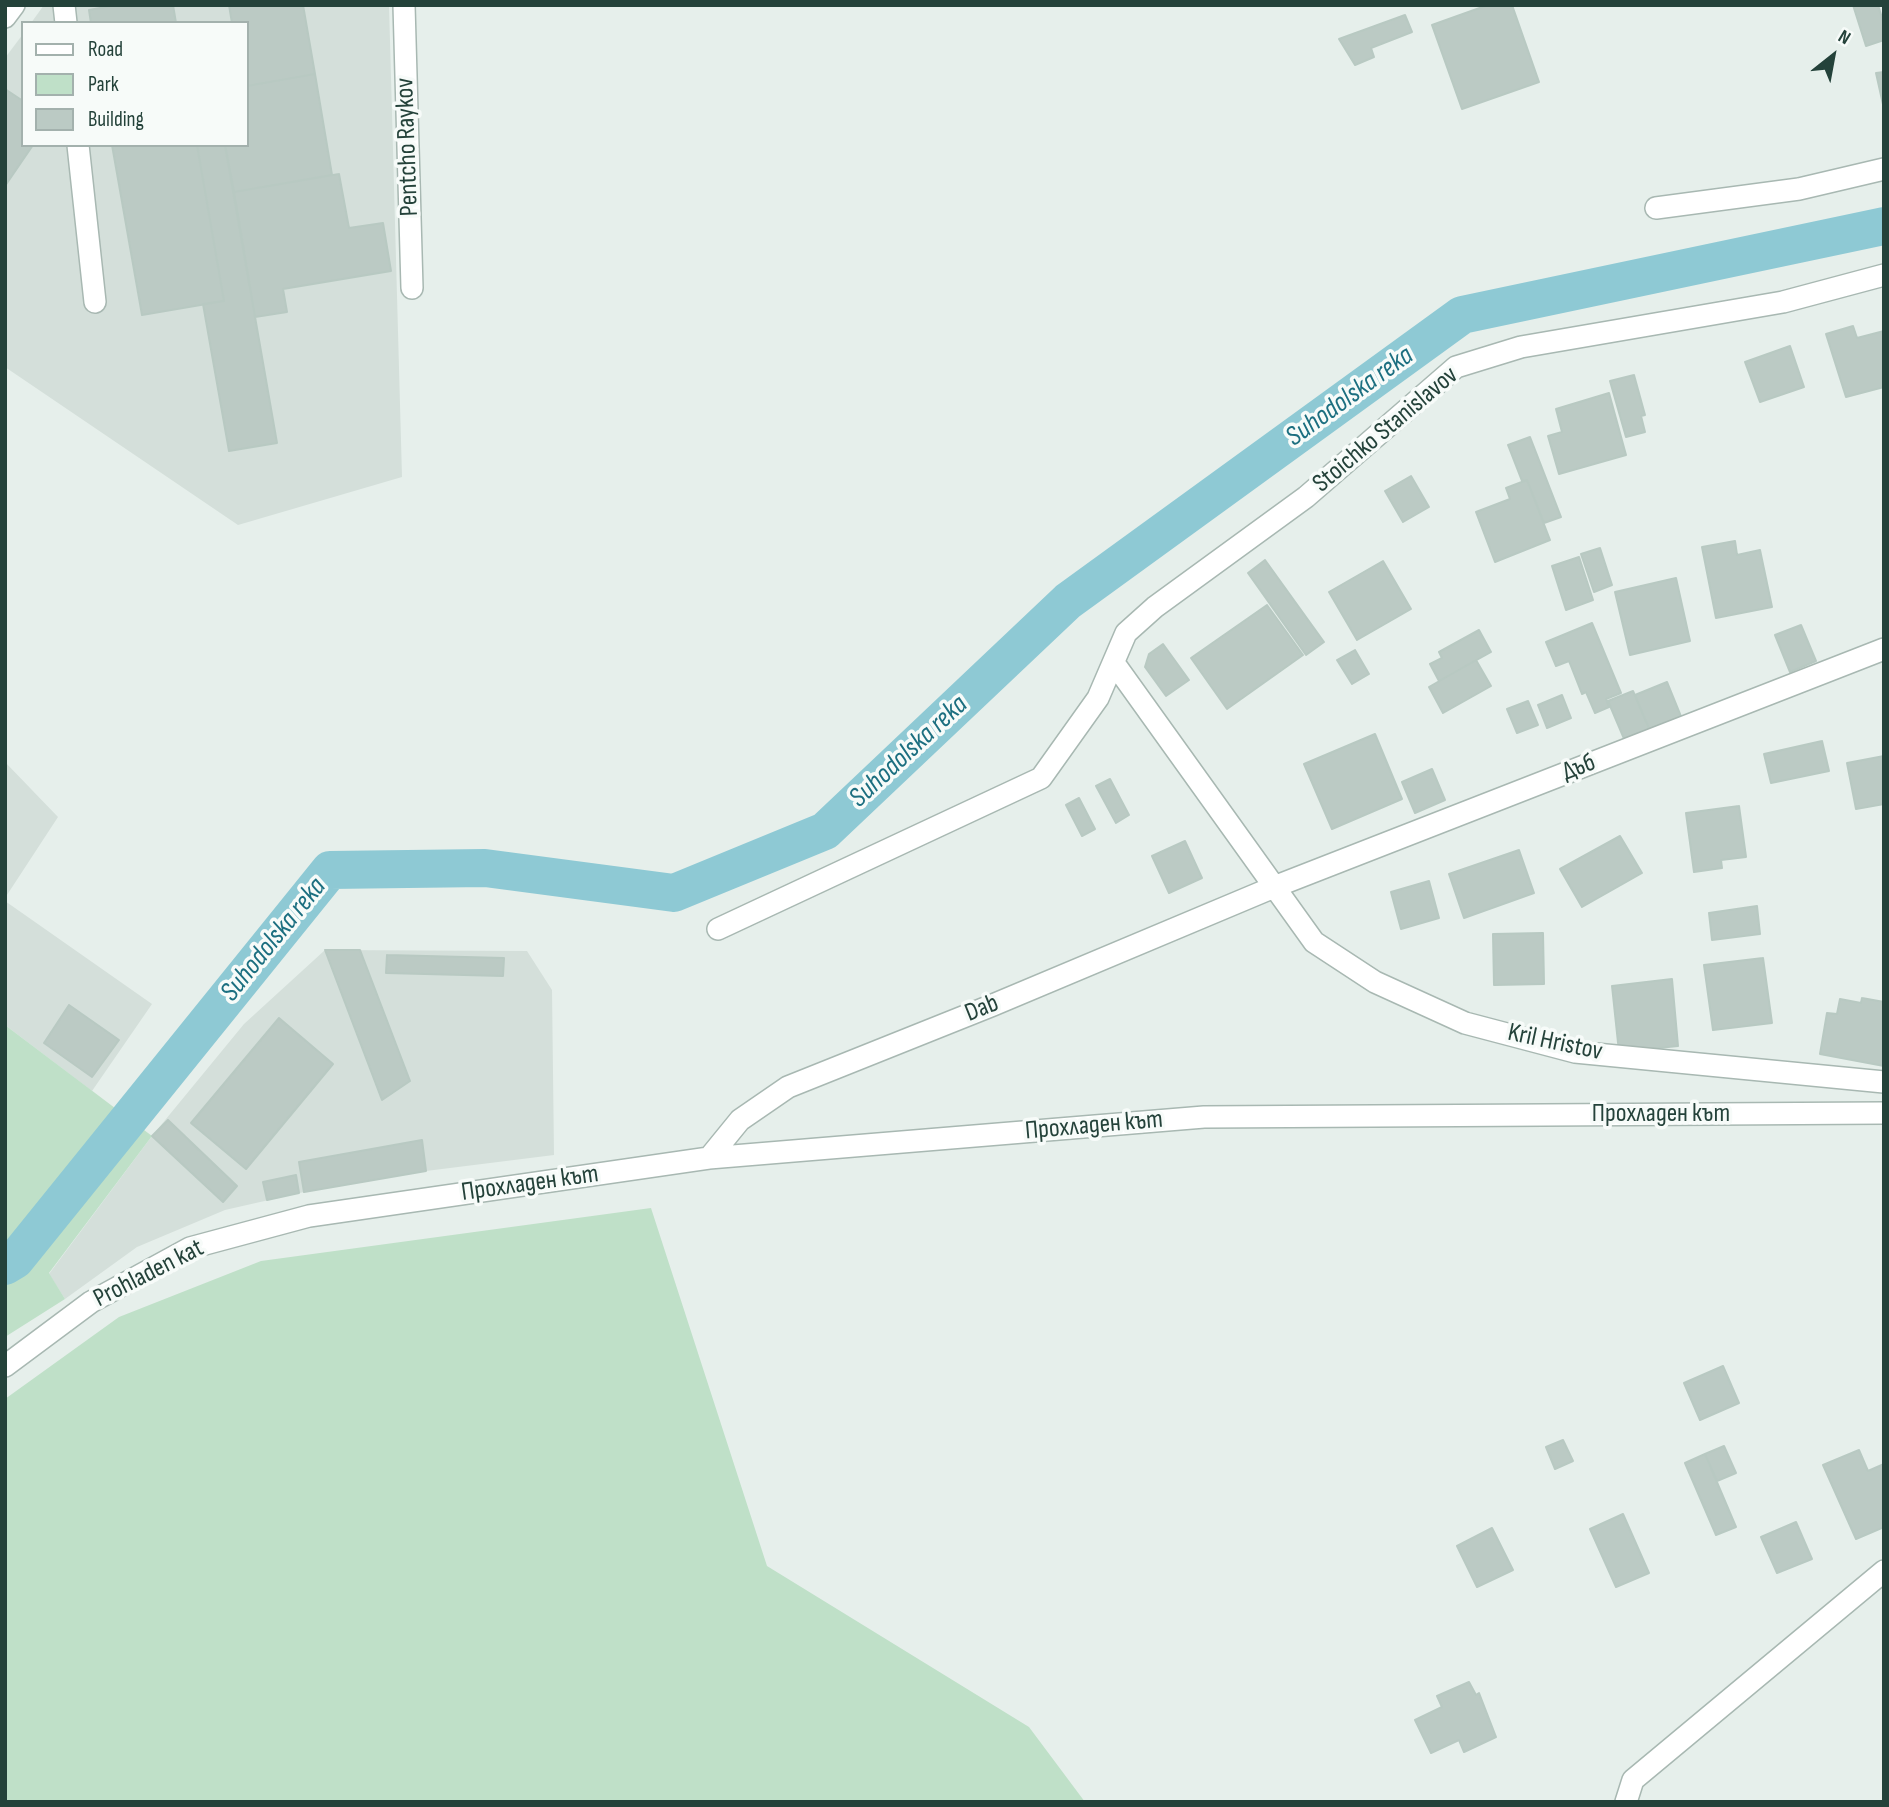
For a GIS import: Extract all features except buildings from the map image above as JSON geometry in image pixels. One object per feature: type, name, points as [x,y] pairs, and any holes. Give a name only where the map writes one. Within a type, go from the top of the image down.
[{"type":"street","points":[[5,17],[14,5]]},
{"type":"street","name":"Pentcho Raykov","points":[[404,5],[412,288]]},
{"type":"street","points":[[78,147],[95,302]]},
{"type":"street","points":[[1656,208],[1799,189],[1884,169]]},
{"type":"street","name":"Stoichko Stanislavov","points":[[718,929],[1041,778],[1098,698],[1126,633],[1155,607],[1306,497],[1456,367],[1521,346],[1783,302],[1884,275]]},
{"type":"street","name":"Дъб","points":[[1274,887],[1884,649]]},
{"type":"street","name":"Kril Hristov","points":[[1114,663],[1314,942],[1375,982],[1465,1023],[1575,1052],[1884,1082]]},
{"type":"street","name":"Dab","points":[[709,1158],[740,1121],[788,1087],[993,1005],[1274,887]]},
{"type":"street","name":"Прохладен кът","points":[[5,1366],[90,1302],[190,1248],[310,1216],[709,1158],[1204,1117],[1884,1113]]},
{"type":"street","points":[[1626,1802],[1633,1780],[1836,1608],[1884,1571]]},
{"type":"shaded area","points":[[44,5],[389,5],[402,477],[238,525],[5,367],[5,58],[21,37],[21,147],[248,147],[248,21],[32,21]]},
{"type":"shaded area","points":[[5,762],[58,817],[5,898]]},
{"type":"shaded area","points":[[5,901],[152,1004],[92,1091],[5,1025]]},
{"type":"shaded area","points":[[325,950],[527,951],[552,990],[554,1155],[426,1171],[304,1192],[225,1210],[137,1247],[65,1299],[49,1274],[152,1136],[244,1024]]},
{"type":"green space","points":[[5,1025],[152,1136],[49,1273],[65,1299],[5,1337]]},
{"type":"green space","points":[[651,1208],[767,1566],[1029,1727],[1085,1802],[5,1802],[5,1399],[119,1317],[261,1261]]},
{"type":"waterway","name":"Suhodolska reka","points":[[5,1266],[15,1260],[330,870],[485,868],[674,893],[825,831],[1068,601],[1462,315],[1884,226]]}]
